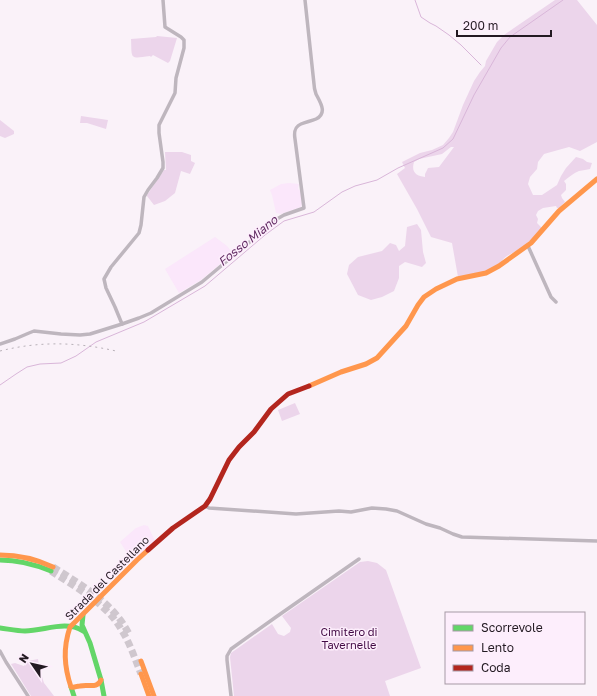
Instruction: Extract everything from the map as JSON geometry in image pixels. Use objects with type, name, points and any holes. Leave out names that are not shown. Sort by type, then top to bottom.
[{"type":"main road","name":"Strada del Castellano","points":[[74,696],[73,687],[69,683],[66,672],[64,654],[66,636],[70,627],[117,579],[159,540],[173,528],[205,506],[232,455],[254,432],[271,409],[282,398],[336,374],[371,362],[377,358],[406,326],[424,297],[456,279],[476,276],[492,270],[528,246],[559,211],[597,179]]},
{"type":"main road","points":[[0,555],[28,557],[38,560],[52,569],[19,560],[0,560]]},
{"type":"main road","points":[[84,613],[82,625],[90,643],[104,696]]},
{"type":"main road","points":[[0,628],[25,631],[59,626],[76,627],[84,632]]},
{"type":"main road","points":[[141,661],[154,696]]},
{"type":"main road","points":[[141,674],[149,696]]},
{"type":"main road","points":[[73,687],[83,685],[95,687],[101,680]]},
{"type":"street","points":[[122,324],[104,280],[112,267],[139,233],[144,197],[163,168],[159,125],[175,93],[176,78],[184,48],[184,40],[165,27],[163,0]]},
{"type":"street","points":[[0,344],[34,331],[61,334],[90,334],[151,313],[202,282],[278,219],[284,215],[304,208],[295,131],[298,125],[317,118],[323,113],[314,84],[305,0]]},
{"type":"street","points":[[528,246],[551,297],[556,302]]},
{"type":"street","points":[[205,506],[208,508],[296,514],[339,511],[351,512],[372,508],[386,509],[397,511],[426,524],[462,537],[597,541]]},
{"type":"street","points":[[231,696],[227,656],[231,649],[359,560]]},
{"type":"street","points":[[0,651],[28,696]]},
{"type":"street","points":[[0,662],[6,662]]},
{"type":"shaded area","points":[[281,184],[299,184],[298,189],[301,191],[301,207],[281,214],[276,213],[270,190]]},
{"type":"shaded area","points":[[215,237],[227,246],[232,254],[201,280],[179,293],[165,269]]},
{"type":"shaded area","points":[[144,525],[148,526],[155,541],[133,562],[120,542],[136,528]]},
{"type":"green space","points":[[555,0],[577,0],[597,25],[597,142],[580,151],[569,147],[544,154],[538,162],[537,169],[530,177],[528,184],[533,195],[542,195],[557,185],[566,168],[576,157],[592,163],[590,169],[577,172],[564,181],[566,184],[566,190],[561,195],[565,202],[559,208],[556,206],[543,208],[538,211],[536,215],[538,219],[537,223],[542,228],[531,240],[518,250],[506,256],[501,263],[485,272],[458,277],[452,243],[431,237],[397,174],[405,168],[402,162],[420,153],[443,145],[449,138],[453,132],[474,81],[485,66],[486,61],[497,42],[504,35]],"holes":[[[451,147],[454,147],[439,167],[428,168],[425,177],[419,176],[415,173],[413,168],[414,162],[419,159],[442,154]]]},
{"type":"green space","points":[[157,36],[177,38],[170,61],[168,63],[153,55],[151,57],[133,56],[131,51],[131,39]]},
{"type":"green space","points":[[81,116],[108,120],[106,129],[87,123],[80,123]]},
{"type":"green space","points":[[0,120],[14,131],[14,134],[5,138],[0,136]]},
{"type":"green space","points":[[165,152],[182,152],[191,155],[191,161],[195,163],[190,174],[181,171],[175,193],[165,201],[154,205],[147,195],[164,170],[166,170]]},
{"type":"green space","points":[[417,224],[421,230],[423,252],[426,263],[422,267],[405,262],[399,266],[399,278],[394,291],[382,297],[371,300],[358,295],[347,274],[349,265],[358,257],[382,251],[390,243],[396,245],[399,251],[405,246],[407,227]]},
{"type":"green space","points":[[295,403],[300,414],[282,421],[278,410]]},
{"type":"green space","name":"Cimitero di Tavernelle","points":[[368,561],[377,563],[386,570],[421,668],[385,681],[390,696],[234,696],[230,657],[231,653],[272,624],[278,634],[284,636],[290,632],[291,628],[282,616],[360,562]]},
{"type":"green space","points":[[38,659],[44,683],[54,696],[31,696],[11,664],[15,663],[24,666],[28,661]]},
{"type":"waterway","points":[[415,0],[421,17],[449,35],[481,65]]},
{"type":"waterway","name":"Fosso Miano","points":[[0,385],[27,367],[40,364],[61,363],[76,356],[96,342],[144,322],[205,286],[265,235],[284,221],[314,212],[342,192],[355,186],[377,180],[398,168],[443,148],[453,139],[474,95],[501,48],[510,37],[563,0]]},
{"type":"tunnel","points":[[53,567],[96,595],[114,613],[129,634]]},
{"type":"tunnel","points":[[51,571],[90,597],[115,620],[127,640],[141,674]]},
{"type":"railway","points":[[0,351],[44,344],[72,344],[116,351]]},
{"type":"traffic: fast","points":[[0,560],[26,563],[51,571]]},
{"type":"traffic: fast","points":[[83,615],[82,625],[90,643],[104,696]]},
{"type":"traffic: fast","points":[[0,628],[32,631],[69,626],[83,631]]},
{"type":"traffic: fast","points":[[71,687],[74,696]]},
{"type":"traffic: slow","points":[[309,386],[341,372],[366,364],[377,358],[406,326],[424,297],[436,289],[457,279],[486,273],[499,266],[531,243],[559,211],[597,179]]},
{"type":"traffic: slow","points":[[101,680],[95,685],[71,687],[65,657],[66,642],[70,627],[148,550]]},
{"type":"traffic: slow","points":[[0,555],[27,558],[53,567]]},
{"type":"traffic: slow","points":[[141,661],[154,696]]},
{"type":"traffic: slow","points":[[141,674],[149,696]]},
{"type":"traffic: jam","points":[[148,550],[173,528],[205,506],[229,460],[254,432],[271,409],[288,394],[309,386]]}]
